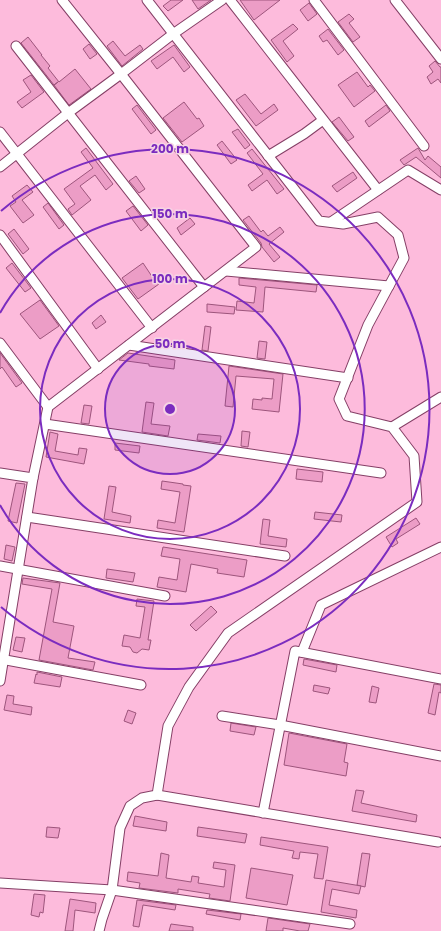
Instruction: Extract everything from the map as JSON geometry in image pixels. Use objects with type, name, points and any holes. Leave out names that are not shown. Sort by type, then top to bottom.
[{"type":"street","points":[[0,681],[2,661],[33,478],[48,407],[256,247],[122,74],[62,0]]},
{"type":"street","points":[[147,0],[319,222],[343,224],[378,217],[398,235],[404,258],[368,324],[339,399],[347,416],[392,428],[414,456],[417,502],[228,633],[189,687],[168,726],[157,795]]},
{"type":"street","points":[[0,167],[68,113],[222,0]]},
{"type":"street","points":[[230,0],[378,190]]},
{"type":"street","points":[[314,0],[424,146]]},
{"type":"street","points":[[395,0],[441,59]]},
{"type":"street","points":[[16,46],[204,287]]},
{"type":"street","points":[[268,156],[304,134],[323,120]]},
{"type":"street","points":[[0,132],[152,328]]},
{"type":"street","points":[[331,222],[408,170],[441,190]]},
{"type":"street","points":[[0,235],[98,369]]},
{"type":"street","points":[[226,271],[389,286]]},
{"type":"street","points":[[0,343],[48,407]]},
{"type":"street","points":[[129,345],[348,378]]},
{"type":"street","points":[[392,428],[441,397]]},
{"type":"street","points":[[45,424],[381,473]]},
{"type":"street","points":[[0,473],[33,478]]},
{"type":"street","points":[[27,517],[285,556]]},
{"type":"street","points":[[302,652],[321,605],[441,547]]},
{"type":"street","points":[[0,566],[165,596]]},
{"type":"street","points":[[263,813],[295,651],[441,680]]},
{"type":"street","points":[[2,661],[141,684]]},
{"type":"street","points":[[222,716],[280,725],[441,756]]},
{"type":"street","points":[[100,931],[102,919],[112,890],[120,828],[130,806],[142,798],[157,795],[438,842]]},
{"type":"street","points":[[0,883],[112,890],[350,924]]},
{"type":"building","points":[[171,0],[183,0],[168,11],[163,6]]},
{"type":"building","points":[[192,0],[211,0],[198,9]]},
{"type":"building","points":[[240,0],[280,0],[254,20]]},
{"type":"building","points":[[309,3],[317,14],[308,21],[300,10]]},
{"type":"building","points":[[349,14],[354,19],[349,23],[360,37],[353,42],[338,22]]},
{"type":"building","points":[[293,24],[298,29],[283,41],[294,56],[287,62],[271,40]]},
{"type":"building","points":[[328,29],[344,50],[338,55],[327,40],[323,42],[319,36]]},
{"type":"building","points":[[28,37],[50,66],[48,68],[59,82],[75,69],[91,89],[69,105],[21,43]]},
{"type":"building","points":[[113,41],[125,56],[140,45],[143,49],[122,66],[107,46]]},
{"type":"building","points":[[89,44],[97,54],[90,59],[83,49]]},
{"type":"building","points":[[174,45],[190,67],[184,72],[173,57],[157,69],[151,61]]},
{"type":"building","points":[[435,61],[441,67],[441,83],[438,79],[431,84],[427,77],[433,72],[429,66]]},
{"type":"building","points":[[357,72],[368,87],[370,85],[375,91],[354,107],[338,85]]},
{"type":"building","points":[[31,75],[44,92],[22,108],[17,102],[31,92],[23,80]]},
{"type":"building","points":[[245,94],[261,114],[274,104],[278,110],[256,126],[236,100]]},
{"type":"building","points":[[184,102],[197,119],[199,118],[204,126],[182,142],[163,118]]},
{"type":"building","points":[[137,105],[156,130],[151,134],[132,109]]},
{"type":"building","points":[[386,105],[390,111],[369,127],[365,121]]},
{"type":"building","points":[[339,117],[354,137],[348,141],[332,122]]},
{"type":"building","points":[[238,129],[250,145],[245,149],[232,132]]},
{"type":"building","points":[[222,141],[237,160],[231,164],[217,145]]},
{"type":"building","points":[[86,148],[113,184],[106,190],[95,175],[80,186],[91,200],[72,215],[68,209],[75,204],[64,189],[93,168],[81,152]]},
{"type":"building","points":[[418,148],[425,160],[428,156],[441,167],[441,178],[416,157],[404,165],[400,160]]},
{"type":"building","points":[[252,149],[284,189],[277,194],[267,180],[252,191],[248,185],[263,174],[247,153]]},
{"type":"building","points":[[353,172],[357,178],[337,192],[332,186]]},
{"type":"building","points":[[136,176],[145,189],[139,193],[129,181]]},
{"type":"building","points":[[27,185],[33,192],[22,200],[34,215],[23,223],[10,206],[16,202],[12,196]]},
{"type":"building","points":[[48,203],[64,225],[59,229],[43,207]]},
{"type":"building","points":[[133,206],[148,225],[141,231],[126,211]]},
{"type":"building","points":[[249,216],[261,232],[263,230],[268,236],[280,227],[284,232],[269,244],[280,257],[274,262],[243,220]]},
{"type":"building","points":[[190,218],[195,224],[181,235],[177,228]]},
{"type":"building","points":[[14,229],[29,249],[23,254],[8,234]]},
{"type":"building","points":[[12,263],[31,288],[25,292],[6,268]]},
{"type":"building","points":[[143,263],[159,284],[138,299],[122,278]]},
{"type":"building","points":[[239,278],[317,285],[316,292],[265,287],[263,312],[236,310],[237,301],[254,303],[256,287],[239,285]]},
{"type":"building","points":[[40,300],[59,326],[40,339],[20,314]]},
{"type":"building","points":[[207,304],[235,307],[234,314],[207,312]]},
{"type":"building","points":[[101,315],[106,322],[96,329],[92,323]]},
{"type":"building","points":[[205,326],[211,327],[208,351],[202,350]]},
{"type":"building","points":[[259,341],[267,342],[265,359],[257,358]]},
{"type":"building","points":[[0,353],[22,383],[16,387],[2,367],[0,369]]},
{"type":"building","points":[[128,353],[175,360],[174,369],[119,360]]},
{"type":"building","points":[[229,366],[283,374],[279,412],[252,409],[253,399],[272,399],[274,379],[236,376],[233,407],[225,406]]},
{"type":"building","points":[[146,402],[154,403],[151,424],[170,426],[168,436],[142,432]]},
{"type":"building","points":[[84,405],[92,406],[89,424],[81,423]]},
{"type":"building","points":[[242,431],[250,432],[248,447],[241,446]]},
{"type":"building","points":[[50,432],[58,434],[55,451],[78,455],[79,448],[87,449],[84,464],[46,457]]},
{"type":"building","points":[[198,434],[221,436],[220,443],[197,440]]},
{"type":"building","points":[[115,443],[140,446],[139,453],[115,450]]},
{"type":"building","points":[[297,469],[323,472],[322,482],[296,479]]},
{"type":"building","points":[[162,481],[191,486],[184,532],[157,528],[158,520],[175,523],[180,492],[161,489]]},
{"type":"building","points":[[16,483],[25,484],[17,523],[8,521]]},
{"type":"building","points":[[109,486],[116,487],[112,512],[131,516],[130,523],[104,519]]},
{"type":"building","points":[[315,512],[342,515],[341,522],[314,519]]},
{"type":"building","points":[[416,518],[420,524],[396,539],[398,543],[392,547],[386,537]]},
{"type":"building","points":[[263,519],[270,520],[268,536],[287,539],[286,547],[260,544]]},
{"type":"building","points":[[6,545],[15,547],[12,561],[4,559]]},
{"type":"building","points":[[163,547],[247,560],[244,577],[217,573],[218,569],[191,564],[186,592],[157,587],[159,577],[177,580],[180,559],[161,556]]},
{"type":"building","points":[[107,569],[135,573],[133,582],[106,578]]},
{"type":"building","points":[[23,578],[60,583],[53,622],[74,626],[68,658],[95,662],[93,670],[39,660],[52,589],[22,584]]},
{"type":"building","points":[[137,599],[154,601],[148,640],[151,640],[149,650],[142,649],[137,653],[133,652],[130,647],[122,646],[124,635],[140,638],[145,607],[136,606]]},
{"type":"building","points":[[211,606],[217,612],[196,631],[190,625]]},
{"type":"building","points":[[16,637],[25,638],[22,652],[13,650]]},
{"type":"building","points":[[304,659],[337,665],[336,672],[303,665]]},
{"type":"building","points":[[37,672],[62,677],[60,687],[34,683]]},
{"type":"building","points":[[434,684],[441,685],[441,693],[439,692],[435,715],[428,713]]},
{"type":"building","points":[[314,685],[330,688],[328,694],[313,691]]},
{"type":"building","points":[[372,686],[379,688],[376,703],[369,702]]},
{"type":"building","points":[[7,695],[14,696],[13,704],[32,707],[31,715],[4,710]]},
{"type":"building","points":[[128,710],[136,713],[132,724],[124,721]]},
{"type":"building","points":[[231,723],[256,727],[254,735],[230,731]]},
{"type":"building","points":[[289,733],[347,744],[344,762],[348,763],[346,776],[284,765]]},
{"type":"building","points":[[356,790],[364,791],[361,803],[417,815],[416,822],[352,811]]},
{"type":"building","points":[[135,816],[167,822],[166,831],[133,826]]},
{"type":"building","points":[[47,827],[60,828],[58,838],[46,837]]},
{"type":"building","points":[[198,827],[247,834],[245,843],[197,836]]},
{"type":"building","points":[[261,837],[328,847],[323,879],[314,878],[318,854],[300,852],[299,859],[292,858],[294,851],[260,845]]},
{"type":"building","points":[[161,853],[169,855],[166,878],[191,882],[192,876],[199,877],[198,883],[224,887],[226,870],[213,868],[214,862],[235,865],[230,901],[209,898],[210,894],[178,889],[178,893],[139,888],[140,883],[127,881],[128,872],[158,876]]},
{"type":"building","points":[[362,853],[370,854],[365,887],[357,885]]},
{"type":"building","points":[[251,868],[293,875],[287,905],[246,898]]},
{"type":"building","points":[[326,880],[361,886],[359,894],[332,889],[329,905],[357,910],[356,918],[321,912]]},
{"type":"building","points":[[34,894],[45,895],[43,913],[40,912],[39,917],[31,915]]},
{"type":"building","points":[[70,899],[96,903],[95,913],[75,910],[73,931],[65,931]]},
{"type":"building","points":[[137,900],[176,905],[175,910],[143,905],[139,927],[133,926]]},
{"type":"building","points":[[207,910],[241,914],[240,920],[206,914]]},
{"type":"building","points":[[268,918],[310,924],[308,931],[283,928],[283,931],[266,931]]},
{"type":"building","points":[[171,924],[193,927],[193,931],[169,931]]}]
